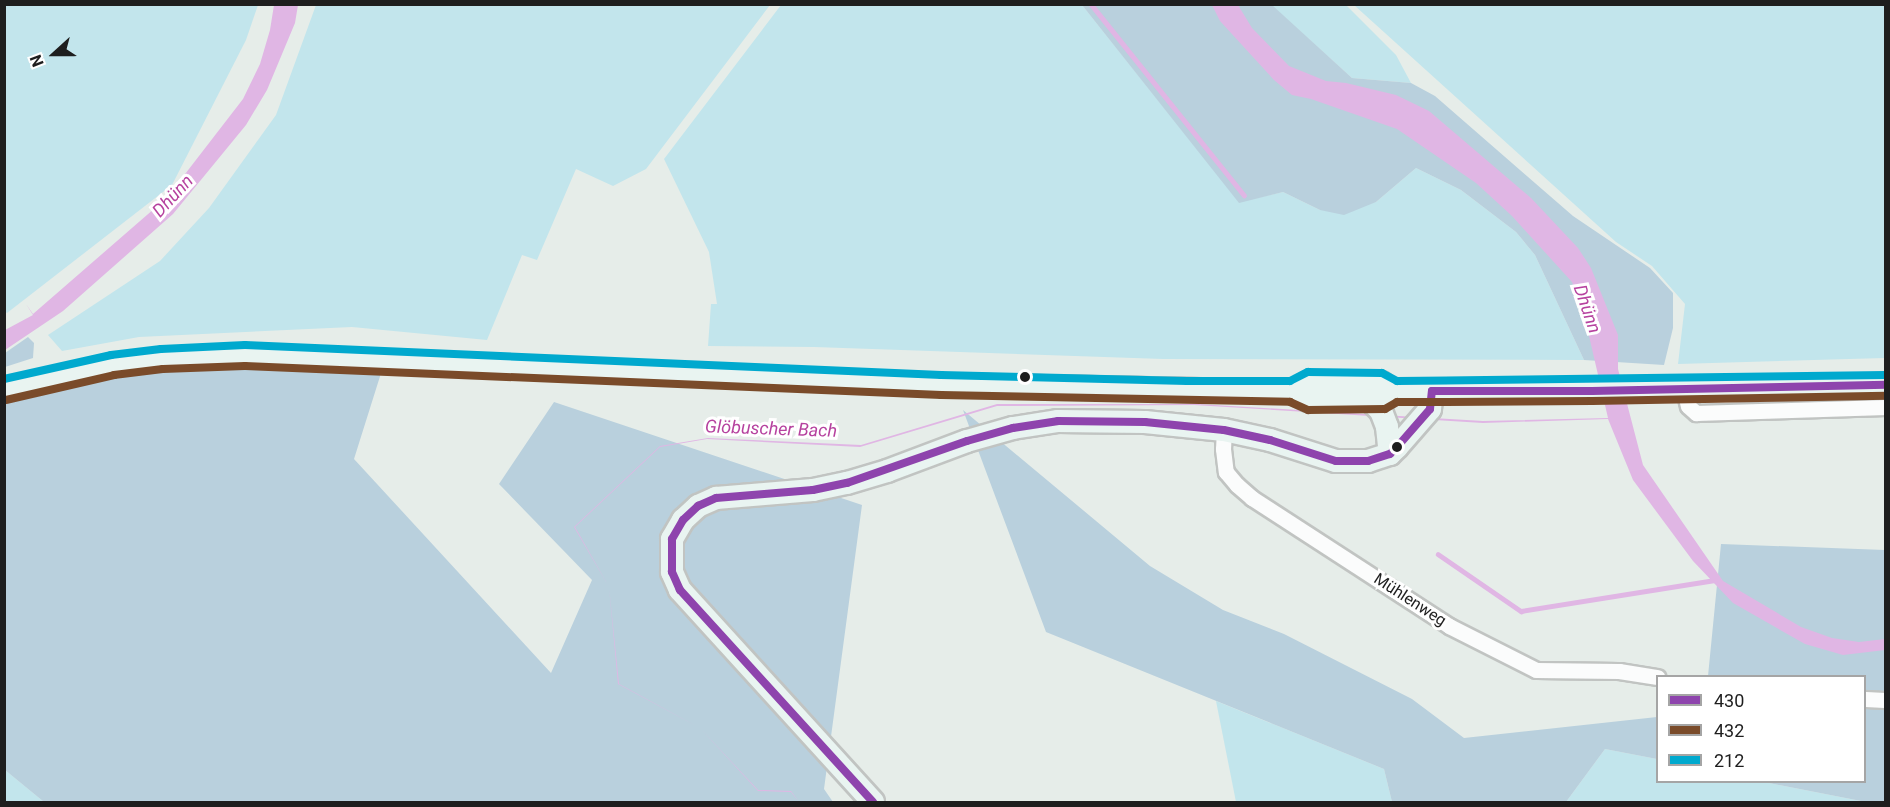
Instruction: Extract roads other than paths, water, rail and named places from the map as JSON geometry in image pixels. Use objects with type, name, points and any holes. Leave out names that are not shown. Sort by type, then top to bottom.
[{"type":"main road","points":[[4,390],[70,373],[162,359],[245,355],[941,385],[1293,392],[1308,400],[1384,399],[1394,392],[1432,391],[1592,391],[1886,385]]},
{"type":"main road","points":[[1293,392],[1308,383],[1381,383],[1394,392]]},
{"type":"main road","points":[[873,802],[680,590],[672,572],[672,539],[683,520],[698,506],[716,498],[813,490],[847,483],[888,471],[967,441],[1013,428],[1058,421],[1101,421],[1224,430],[1270,440],[1336,461],[1368,461],[1390,454],[1430,409],[1432,391]]},
{"type":"main road","points":[[1370,400],[1381,411],[1388,427],[1390,454]]},
{"type":"street","points":[[1684,389],[1688,406],[1696,413],[1886,407]]},
{"type":"street","name":"Mühlenweg","points":[[1224,430],[1222,448],[1226,472],[1237,485],[1252,498],[1449,626],[1536,670],[1618,671],[1656,677]]},
{"type":"street","points":[[1866,699],[1886,700]]},
{"type":"water","name":"Dhünn","points":[[274,5],[298,5],[295,23],[267,90],[246,125],[173,214],[63,311],[5,350],[5,330],[33,315],[26,304],[33,314],[155,208],[182,178],[243,99],[260,64],[270,30]]},
{"type":"water","name":"Dhünn","points":[[1212,5],[1238,5],[1252,28],[1289,66],[1326,81],[1346,83],[1396,95],[1429,111],[1531,198],[1578,248],[1591,268],[1618,335],[1618,369],[1643,465],[1723,581],[1801,627],[1832,638],[1859,642],[1885,639],[1885,650],[1843,655],[1805,644],[1733,603],[1693,561],[1633,480],[1608,419],[1483,423],[1194,405],[997,406],[860,447],[707,439],[660,447],[575,527],[609,587],[574,527],[660,446],[708,438],[861,445],[997,404],[1198,404],[1483,421],[1608,418],[1583,310],[1572,282],[1512,216],[1476,183],[1397,129],[1311,99],[1292,95],[1274,80],[1220,21]]},
{"type":"water","points":[[609,587],[619,684],[700,728],[618,684]]},
{"type":"water","points":[[700,728],[758,790],[791,791],[799,802],[791,792],[758,791]]},
{"type":"waterway","points":[[1091,4],[1244,195]]},
{"type":"waterway","points":[[1438,554],[1521,611],[1715,580]]},
{"type":"water label","name":"Glöbuscher Bach","points":[[771,429]]}]
